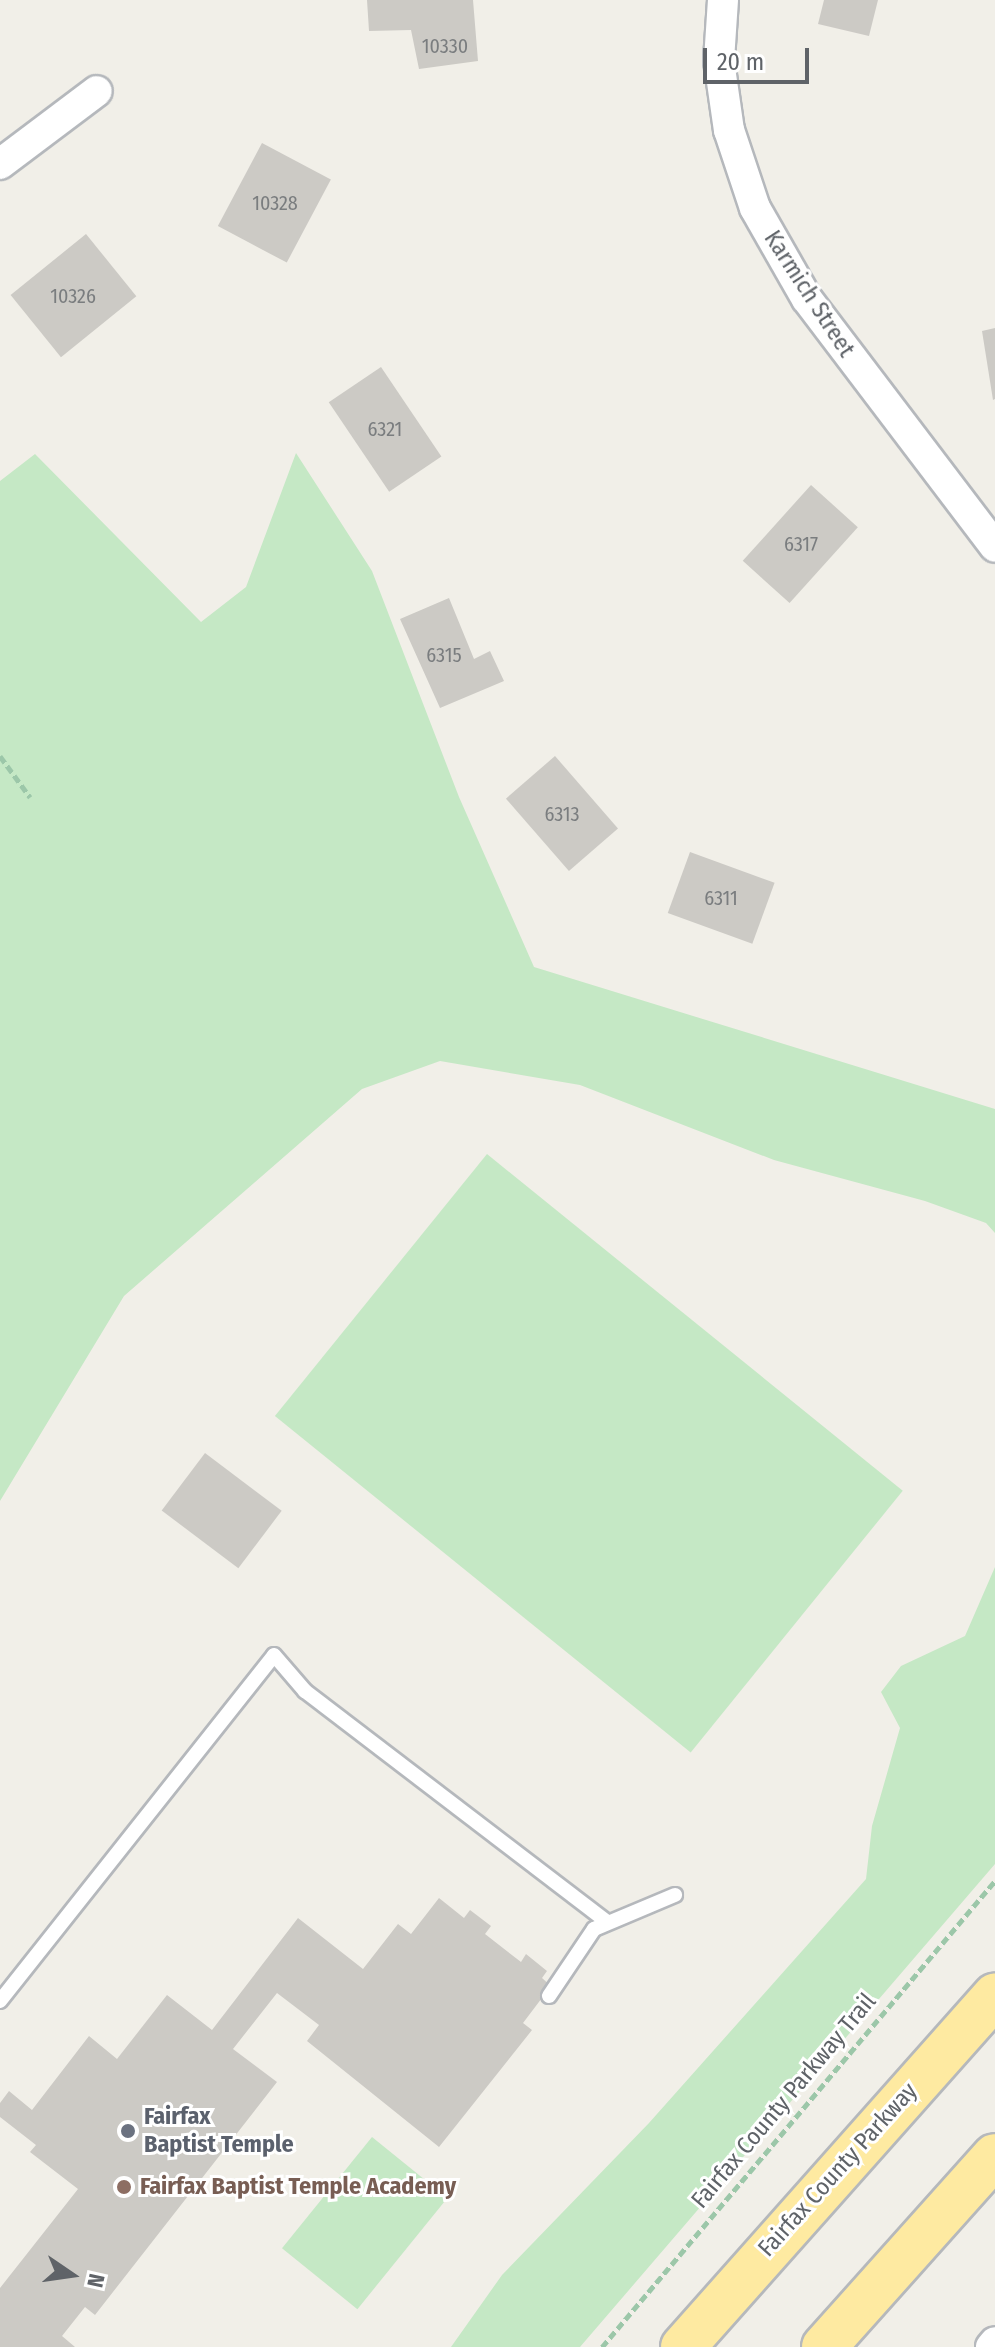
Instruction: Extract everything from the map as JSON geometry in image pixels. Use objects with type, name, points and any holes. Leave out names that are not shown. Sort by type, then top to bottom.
[{"type":"highway","name":"Fairfax County Parkway","points":[[683,2347],[995,1996]]},
{"type":"highway","points":[[824,2347],[995,2156]]},
{"type":"street","name":"Karmich Street","points":[[723,0],[719,61],[729,130],[755,208],[807,299],[995,547]]},
{"type":"street","points":[[0,164],[97,91]]},
{"type":"street","points":[[991,2347],[995,2342]]},
{"type":"lane","points":[[0,2001],[274,1655],[305,1691],[607,1922]]},
{"type":"lane","points":[[549,1996],[594,1929],[675,1895]]},
{"type":"path","points":[[0,756],[30,797]]},
{"type":"path","name":"Fairfax County Parkway Trail","points":[[602,2347],[995,1881]]},
{"type":"green space","points":[[296,453],[372,571],[459,797],[534,967],[995,1109],[995,1233],[986,1223],[925,1201],[774,1160],[580,1085],[440,1061],[362,1089],[124,1296],[0,1501],[0,481],[35,454],[201,622],[246,587]]},
{"type":"green space","points":[[487,1154],[903,1491],[691,1753],[275,1416]]},
{"type":"green space","points":[[995,1567],[995,1864],[580,2347],[451,2347],[502,2275],[649,2123],[866,1879],[872,1826],[900,1728],[881,1692],[901,1666],[965,1636]]},
{"type":"green space","points":[[372,2137],[447,2198],[357,2309],[282,2248]]},
{"type":"building","points":[[367,0],[473,0],[478,61],[419,69],[411,30],[369,31]]},
{"type":"building","points":[[824,0],[878,0],[869,36],[818,24]]},
{"type":"building","points":[[262,143],[331,180],[287,263],[218,226]]},
{"type":"building","points":[[86,234],[136,296],[61,357],[11,295]]},
{"type":"building","points":[[995,328],[995,399],[993,400],[982,331]]},
{"type":"building","points":[[381,367],[441,457],[389,492],[329,402]]},
{"type":"building","points":[[811,485],[858,527],[790,603],[743,561]]},
{"type":"building","points":[[449,598],[474,659],[490,651],[504,681],[440,708],[400,619]]},
{"type":"building","points":[[555,756],[618,828],[569,871],[506,799]]},
{"type":"building","points":[[690,852],[775,883],[752,944],[668,913]]},
{"type":"building","points":[[205,1453],[282,1511],[238,1568],[162,1511]]},
{"type":"building","name":"Fairfax Baptist Temple","points":[[439,1898],[464,1918],[470,1910],[491,1926],[485,1934],[521,1962],[526,1954],[547,1971],[542,1978],[551,1986],[523,2023],[532,2030],[439,2147],[307,2041],[319,2025],[277,1993],[233,2049],[277,2082],[95,2315],[85,2307],[62,2336],[75,2347],[0,2347],[0,2288],[78,2189],[30,2152],[36,2145],[0,2117],[0,2103],[9,2091],[32,2110],[89,2036],[117,2059],[167,1995],[212,2030],[298,1918],[363,1969],[398,1924],[411,1934]]},
{"type":"place","name":"Fairfax Baptist Temple","points":[[128,2131]]},
{"type":"place","name":"Fairfax Baptist Temple Academy","points":[[124,2187]]}]
